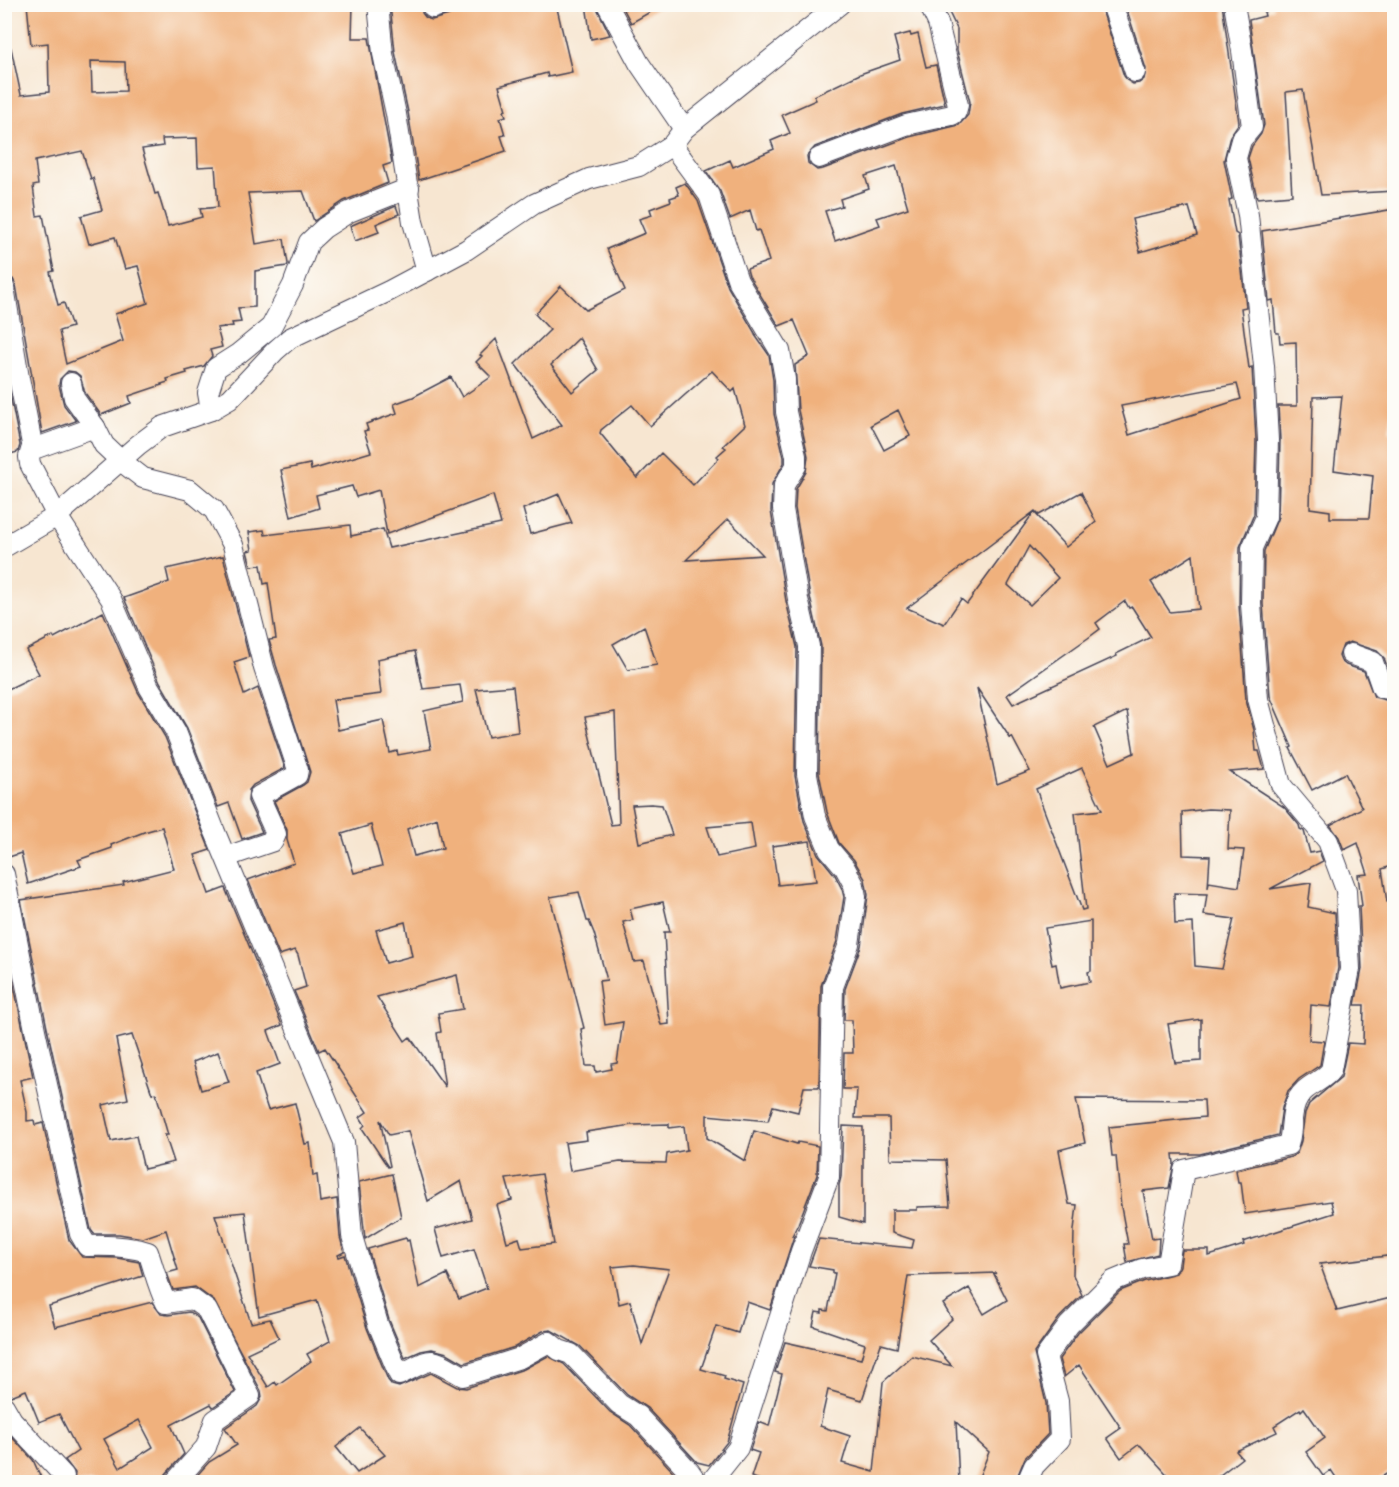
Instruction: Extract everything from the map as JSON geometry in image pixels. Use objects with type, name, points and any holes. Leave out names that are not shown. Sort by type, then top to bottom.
[{"type":"street","points":[[378,4],[383,54],[409,188],[413,222],[427,270]]},
{"type":"street","points":[[607,4],[639,63],[684,129]]},
{"type":"street","points":[[4,547],[57,516],[162,427],[211,410],[230,399],[274,351],[290,338],[389,291],[466,250],[534,204],[589,179],[639,166],[672,145],[684,129],[840,4]]},
{"type":"street","points":[[819,158],[906,125],[952,115],[956,112],[958,105],[943,42],[938,23],[929,4]]},
{"type":"street","points":[[1112,4],[1135,72]]},
{"type":"street","points":[[1027,1482],[1034,1466],[1060,1439],[1058,1401],[1046,1356],[1069,1325],[1113,1281],[1142,1269],[1168,1264],[1185,1170],[1288,1145],[1293,1107],[1303,1092],[1328,1075],[1331,1070],[1350,969],[1346,890],[1328,841],[1281,785],[1258,699],[1251,604],[1252,548],[1266,517],[1268,440],[1264,366],[1248,215],[1236,158],[1241,140],[1252,127],[1234,4]]},
{"type":"street","points":[[672,145],[709,195],[738,281],[780,351],[785,379],[786,412],[796,456],[796,465],[784,486],[783,509],[798,599],[809,646],[807,774],[815,816],[829,849],[845,868],[854,885],[856,897],[849,944],[833,987],[829,1177],[801,1251],[738,1448],[711,1482]]},
{"type":"street","points":[[211,410],[208,393],[216,368],[238,354],[271,327],[293,285],[309,242],[324,228],[349,212],[409,188]]},
{"type":"street","points":[[4,287],[33,449],[29,457],[30,464],[57,516],[111,599],[149,687],[176,732],[344,1142],[352,1236],[378,1324],[399,1375],[426,1360],[433,1359],[463,1376],[520,1358],[549,1342],[559,1350],[571,1354],[619,1404],[638,1416],[697,1482]]},
{"type":"street","points":[[70,383],[74,398],[104,445],[143,478],[190,490],[214,510],[232,545],[264,668],[278,714],[298,765],[297,775],[259,796],[276,834],[273,841],[226,857]]},
{"type":"street","points":[[33,449],[94,427]]},
{"type":"street","points":[[1351,654],[1373,662],[1382,688],[1395,690]]},
{"type":"street","points":[[4,874],[35,1030],[80,1234],[87,1246],[104,1245],[148,1252],[166,1303],[192,1299],[207,1310],[250,1396],[215,1420],[206,1448],[175,1482]]},
{"type":"street","points":[[4,1406],[12,1420],[64,1476]]},
{"type":"building","points":[[27,4],[353,4],[352,38],[369,38],[392,163],[383,166],[388,183],[344,201],[314,221],[303,191],[248,193],[256,244],[284,239],[288,264],[255,271],[255,307],[238,308],[241,322],[232,323],[233,326],[217,328],[222,347],[210,350],[212,356],[204,366],[167,379],[168,382],[162,385],[129,396],[131,403],[101,415],[85,393],[80,376],[68,371],[60,379],[59,385],[64,405],[76,421],[42,433],[16,285],[13,279],[4,275],[4,48],[11,48],[21,95],[49,92],[48,43],[31,45]],"holes":[[[91,61],[125,62],[126,91],[92,92]],[[197,138],[198,167],[215,166],[218,207],[200,209],[202,217],[168,226],[158,193],[155,194],[142,149],[163,146],[162,139]],[[82,151],[102,210],[81,216],[89,244],[115,237],[125,269],[138,266],[148,303],[115,314],[123,341],[66,364],[59,331],[72,327],[64,303],[58,305],[50,272],[54,271],[43,215],[37,216],[33,186],[38,185],[35,161]]]},
{"type":"building","points":[[390,4],[422,4],[422,13],[426,18],[432,20],[449,15],[459,4],[556,4],[572,72],[548,77],[547,73],[499,86],[506,110],[504,111],[506,116],[500,118],[505,135],[501,136],[506,151],[419,180],[395,52]]},
{"type":"building","points":[[586,4],[595,4],[610,35],[591,39]]},
{"type":"building","points":[[621,4],[664,4],[631,23]]},
{"type":"building","points":[[945,4],[1100,4],[1124,76],[1133,84],[1144,79],[1146,69],[1125,4],[1222,4],[1239,123],[1230,136],[1224,160],[1232,199],[1229,200],[1235,233],[1238,235],[1246,307],[1241,308],[1249,368],[1252,367],[1256,440],[1254,514],[1240,547],[1239,605],[1246,700],[1254,730],[1256,751],[1259,751],[1264,769],[1230,772],[1284,807],[1304,831],[1310,853],[1319,851],[1323,861],[1270,889],[1311,883],[1308,907],[1335,913],[1338,968],[1331,1007],[1311,1005],[1309,1040],[1324,1041],[1320,1065],[1299,1079],[1288,1091],[1282,1108],[1278,1135],[1200,1154],[1173,1154],[1174,1164],[1169,1188],[1143,1191],[1152,1239],[1159,1238],[1158,1254],[1127,1262],[1124,1244],[1128,1244],[1121,1207],[1116,1156],[1112,1156],[1109,1127],[1205,1117],[1204,1100],[1076,1099],[1085,1143],[1059,1150],[1069,1204],[1077,1205],[1073,1275],[1082,1295],[1059,1318],[1034,1353],[1046,1403],[1048,1434],[1025,1458],[1015,1482],[977,1482],[989,1452],[956,1422],[959,1482],[767,1482],[751,1477],[759,1453],[750,1450],[759,1422],[769,1426],[782,1374],[775,1372],[785,1342],[861,1359],[865,1344],[813,1326],[816,1312],[828,1311],[835,1273],[833,1270],[809,1266],[819,1239],[912,1248],[914,1240],[892,1233],[892,1210],[950,1206],[946,1160],[890,1159],[889,1118],[855,1118],[857,1089],[843,1089],[844,1053],[853,1053],[852,1020],[844,1020],[845,989],[861,946],[868,895],[865,879],[854,860],[839,843],[827,812],[819,773],[821,646],[795,508],[796,489],[806,472],[808,456],[798,410],[795,365],[809,356],[794,320],[779,326],[749,276],[747,269],[769,261],[750,210],[730,219],[720,191],[706,171],[730,160],[733,167],[774,149],[771,141],[790,133],[782,115],[816,100],[814,96],[860,74],[900,60],[894,37],[910,33],[911,36],[918,34],[926,67],[936,65],[945,104],[902,114],[815,147],[807,156],[808,163],[817,170],[823,169],[909,137],[959,125],[968,115],[970,102],[957,50],[957,29]],"holes":[[[896,166],[908,208],[877,218],[880,225],[835,241],[825,211],[842,206],[840,199],[869,189],[865,176]],[[1189,207],[1197,235],[1140,252],[1132,219]],[[1237,384],[1241,399],[1129,435],[1121,406]],[[898,410],[910,436],[884,450],[871,425]],[[1081,492],[1096,522],[1066,547],[1034,512],[967,604],[961,599],[944,624],[907,608],[1035,511],[1039,515]],[[1029,546],[1058,578],[1030,605],[1008,585]],[[1193,555],[1199,609],[1170,612],[1151,582]],[[1125,601],[1129,608],[1132,607],[1151,637],[1116,654],[1117,656],[1013,704],[1007,695],[1100,629],[1096,623]],[[977,688],[1010,738],[1012,737],[1030,771],[997,784]],[[1127,711],[1134,753],[1110,764],[1094,727]],[[1082,768],[1102,810],[1075,813],[1086,909],[1082,910],[1036,789]],[[1208,809],[1230,810],[1228,849],[1244,850],[1239,887],[1209,882],[1208,888],[1210,856],[1183,855],[1182,812]],[[1174,893],[1207,894],[1204,915],[1234,919],[1222,969],[1195,966],[1193,923],[1175,924]],[[1091,921],[1091,971],[1088,972],[1090,982],[1060,988],[1056,964],[1052,965],[1045,928]],[[1201,1019],[1201,1061],[1175,1063],[1168,1024]],[[996,1273],[994,1274],[1007,1300],[984,1314],[969,1288],[943,1304],[952,1319],[929,1340],[952,1366],[912,1356],[883,1382],[874,1472],[842,1463],[850,1436],[820,1426],[828,1390],[862,1400],[881,1344],[897,1348],[908,1276]]]},
{"type":"building","points":[[1273,4],[1395,4],[1395,191],[1321,195],[1303,90],[1286,92],[1292,195],[1257,198],[1248,158],[1264,125],[1249,20],[1265,16],[1264,12],[1274,9]]},
{"type":"building","points":[[685,183],[698,201],[728,287],[769,355],[773,380],[774,414],[784,457],[784,463],[772,484],[771,511],[786,601],[797,647],[795,776],[804,821],[818,854],[835,875],[844,897],[837,941],[821,986],[819,1087],[804,1087],[798,1112],[773,1106],[768,1121],[707,1115],[707,1138],[745,1161],[754,1131],[797,1144],[798,1142],[818,1146],[817,1175],[792,1236],[794,1236],[770,1310],[747,1302],[738,1333],[716,1326],[701,1369],[725,1376],[724,1379],[743,1385],[727,1442],[709,1465],[697,1462],[647,1408],[627,1395],[580,1346],[551,1330],[543,1331],[515,1347],[464,1363],[447,1353],[432,1349],[405,1358],[389,1320],[368,1249],[406,1238],[407,1241],[409,1240],[419,1288],[447,1274],[459,1299],[487,1288],[474,1249],[443,1258],[435,1229],[472,1219],[461,1181],[428,1201],[408,1131],[389,1135],[380,1120],[390,1166],[388,1167],[362,1128],[365,1125],[360,1117],[367,1112],[325,1048],[319,1051],[294,991],[306,987],[298,955],[295,950],[279,955],[248,880],[294,863],[287,840],[287,830],[274,801],[307,782],[310,772],[269,640],[276,639],[268,583],[264,584],[261,565],[251,566],[247,551],[252,550],[249,532],[264,530],[265,535],[350,525],[351,536],[383,529],[389,548],[501,524],[493,495],[387,534],[379,490],[356,497],[352,486],[316,495],[319,508],[291,517],[281,470],[310,464],[311,470],[371,452],[364,431],[368,430],[366,424],[397,413],[394,404],[413,397],[451,377],[462,397],[491,377],[476,362],[496,339],[533,439],[562,425],[515,364],[550,330],[535,314],[561,286],[586,310],[625,290],[607,249],[645,233],[639,219],[652,215],[650,209],[671,201],[670,198],[679,195],[676,187]],"holes":[[[579,338],[598,370],[572,392],[551,365]],[[712,371],[732,392],[735,389],[745,425],[723,446],[726,448],[717,456],[719,458],[693,485],[661,453],[637,478],[600,433],[632,405],[650,426]],[[559,494],[572,523],[530,534],[523,509]],[[728,519],[763,555],[686,560]],[[644,626],[657,665],[628,670],[613,644]],[[415,651],[423,689],[460,685],[463,702],[424,711],[431,749],[398,755],[397,751],[390,753],[383,720],[338,730],[333,700],[381,694],[377,659]],[[513,686],[518,732],[488,737],[476,689]],[[615,712],[619,824],[611,825],[585,717]],[[632,805],[662,805],[672,835],[639,843]],[[437,818],[443,848],[414,856],[407,829]],[[751,823],[755,849],[717,857],[707,827]],[[371,825],[382,866],[354,873],[342,834]],[[810,841],[816,881],[778,885],[772,846]],[[579,892],[587,921],[594,933],[607,980],[599,981],[605,1025],[623,1022],[617,1063],[611,1064],[612,1069],[596,1072],[595,1066],[586,1066],[581,1029],[584,1028],[550,897]],[[663,902],[670,932],[664,932],[669,1024],[661,1025],[644,961],[634,962],[623,922],[633,920],[630,909]],[[405,922],[412,956],[386,963],[376,930]],[[457,975],[463,1009],[438,1013],[441,1032],[437,1033],[445,1087],[410,1037],[405,1041],[377,997]],[[669,1124],[669,1128],[684,1126],[687,1150],[667,1154],[666,1163],[620,1162],[570,1171],[565,1143],[587,1140],[586,1132],[632,1125]],[[542,1174],[554,1244],[522,1248],[519,1238],[507,1242],[497,1205],[512,1200],[506,1179]],[[634,1265],[669,1269],[642,1344],[630,1301],[619,1304],[612,1267]]]},
{"type":"building","points":[[396,206],[399,214],[376,224],[379,232],[355,241],[350,226]]},
{"type":"building","points":[[1395,209],[1395,394],[1389,432],[1395,433],[1395,678],[1391,677],[1384,658],[1377,651],[1350,642],[1343,645],[1339,656],[1346,665],[1364,671],[1374,697],[1390,701],[1395,711],[1395,865],[1382,869],[1387,902],[1395,901],[1395,1006],[1390,1006],[1389,1044],[1395,1044],[1395,1255],[1320,1264],[1337,1311],[1395,1297],[1395,1469],[1373,1482],[1339,1482],[1331,1470],[1323,1476],[1306,1452],[1325,1438],[1304,1408],[1274,1426],[1277,1432],[1236,1451],[1242,1458],[1211,1482],[1174,1482],[1141,1446],[1138,1445],[1121,1458],[1107,1438],[1121,1428],[1079,1365],[1064,1377],[1059,1359],[1078,1333],[1120,1291],[1145,1281],[1176,1273],[1180,1266],[1182,1250],[1209,1250],[1209,1256],[1244,1245],[1243,1242],[1334,1213],[1331,1201],[1245,1214],[1241,1182],[1238,1182],[1236,1170],[1291,1157],[1297,1153],[1309,1104],[1341,1077],[1348,1043],[1363,1044],[1364,1005],[1355,1005],[1362,969],[1359,906],[1362,906],[1358,875],[1368,874],[1358,843],[1344,850],[1339,837],[1330,825],[1362,808],[1345,773],[1312,790],[1290,748],[1292,747],[1270,696],[1263,604],[1264,551],[1278,517],[1280,440],[1278,406],[1297,406],[1296,342],[1280,343],[1279,333],[1276,333],[1273,300],[1269,301],[1262,231]],"holes":[[[1342,396],[1334,470],[1373,476],[1369,518],[1330,518],[1330,511],[1310,508],[1313,397]]]},
{"type":"building","points":[[4,364],[20,445],[18,452],[6,455],[4,446]]},
{"type":"building","points":[[223,556],[249,657],[234,662],[244,695],[258,688],[285,768],[253,785],[249,790],[248,801],[262,832],[242,839],[229,803],[218,807],[187,728],[160,682],[124,598],[169,582],[166,569]]},
{"type":"building","points":[[103,612],[138,692],[165,737],[210,850],[195,855],[209,894],[225,888],[282,1025],[268,1031],[280,1064],[256,1073],[268,1110],[295,1103],[305,1144],[310,1143],[313,1176],[317,1175],[320,1202],[337,1199],[340,1237],[344,1252],[338,1255],[339,1257],[345,1255],[367,1328],[388,1380],[392,1385],[399,1387],[431,1373],[457,1387],[466,1388],[524,1369],[548,1356],[564,1364],[610,1412],[630,1425],[678,1477],[674,1482],[654,1482],[648,1478],[641,1482],[191,1482],[209,1462],[237,1445],[225,1428],[257,1406],[262,1397],[214,1301],[195,1287],[173,1290],[167,1273],[178,1270],[166,1230],[143,1238],[119,1234],[94,1234],[91,1230],[21,900],[124,885],[123,882],[174,869],[162,827],[144,832],[111,845],[112,848],[78,860],[81,866],[28,884],[21,853],[9,857],[4,845],[4,691],[39,674],[26,650],[53,636],[54,638]],"holes":[[[132,1035],[152,1094],[156,1093],[168,1135],[165,1135],[174,1162],[144,1169],[136,1136],[111,1141],[103,1105],[128,1099],[116,1039]],[[218,1052],[229,1082],[201,1090],[193,1062]],[[245,1212],[259,1316],[317,1300],[330,1341],[307,1354],[311,1361],[277,1385],[275,1382],[268,1387],[247,1353],[279,1338],[270,1319],[251,1323],[215,1215]],[[360,1428],[385,1455],[357,1473],[336,1447]]]},
{"type":"building","points":[[4,938],[33,1077],[20,1080],[27,1121],[34,1120],[35,1125],[43,1123],[69,1240],[82,1257],[117,1258],[139,1262],[143,1276],[49,1306],[55,1327],[152,1302],[161,1314],[189,1312],[198,1318],[235,1392],[213,1407],[211,1404],[171,1425],[184,1454],[166,1474],[163,1482],[74,1482],[75,1473],[65,1460],[78,1451],[59,1414],[39,1422],[26,1390],[11,1396],[4,1394]],"holes":[[[139,1420],[153,1447],[120,1468],[104,1439]]]},
{"type":"building","points":[[843,1126],[863,1127],[863,1224],[839,1217]]},
{"type":"building","points":[[392,1174],[401,1217],[365,1239],[359,1182]]},
{"type":"building","points":[[9,1434],[33,1460],[43,1482],[4,1482],[4,1436]]}]
